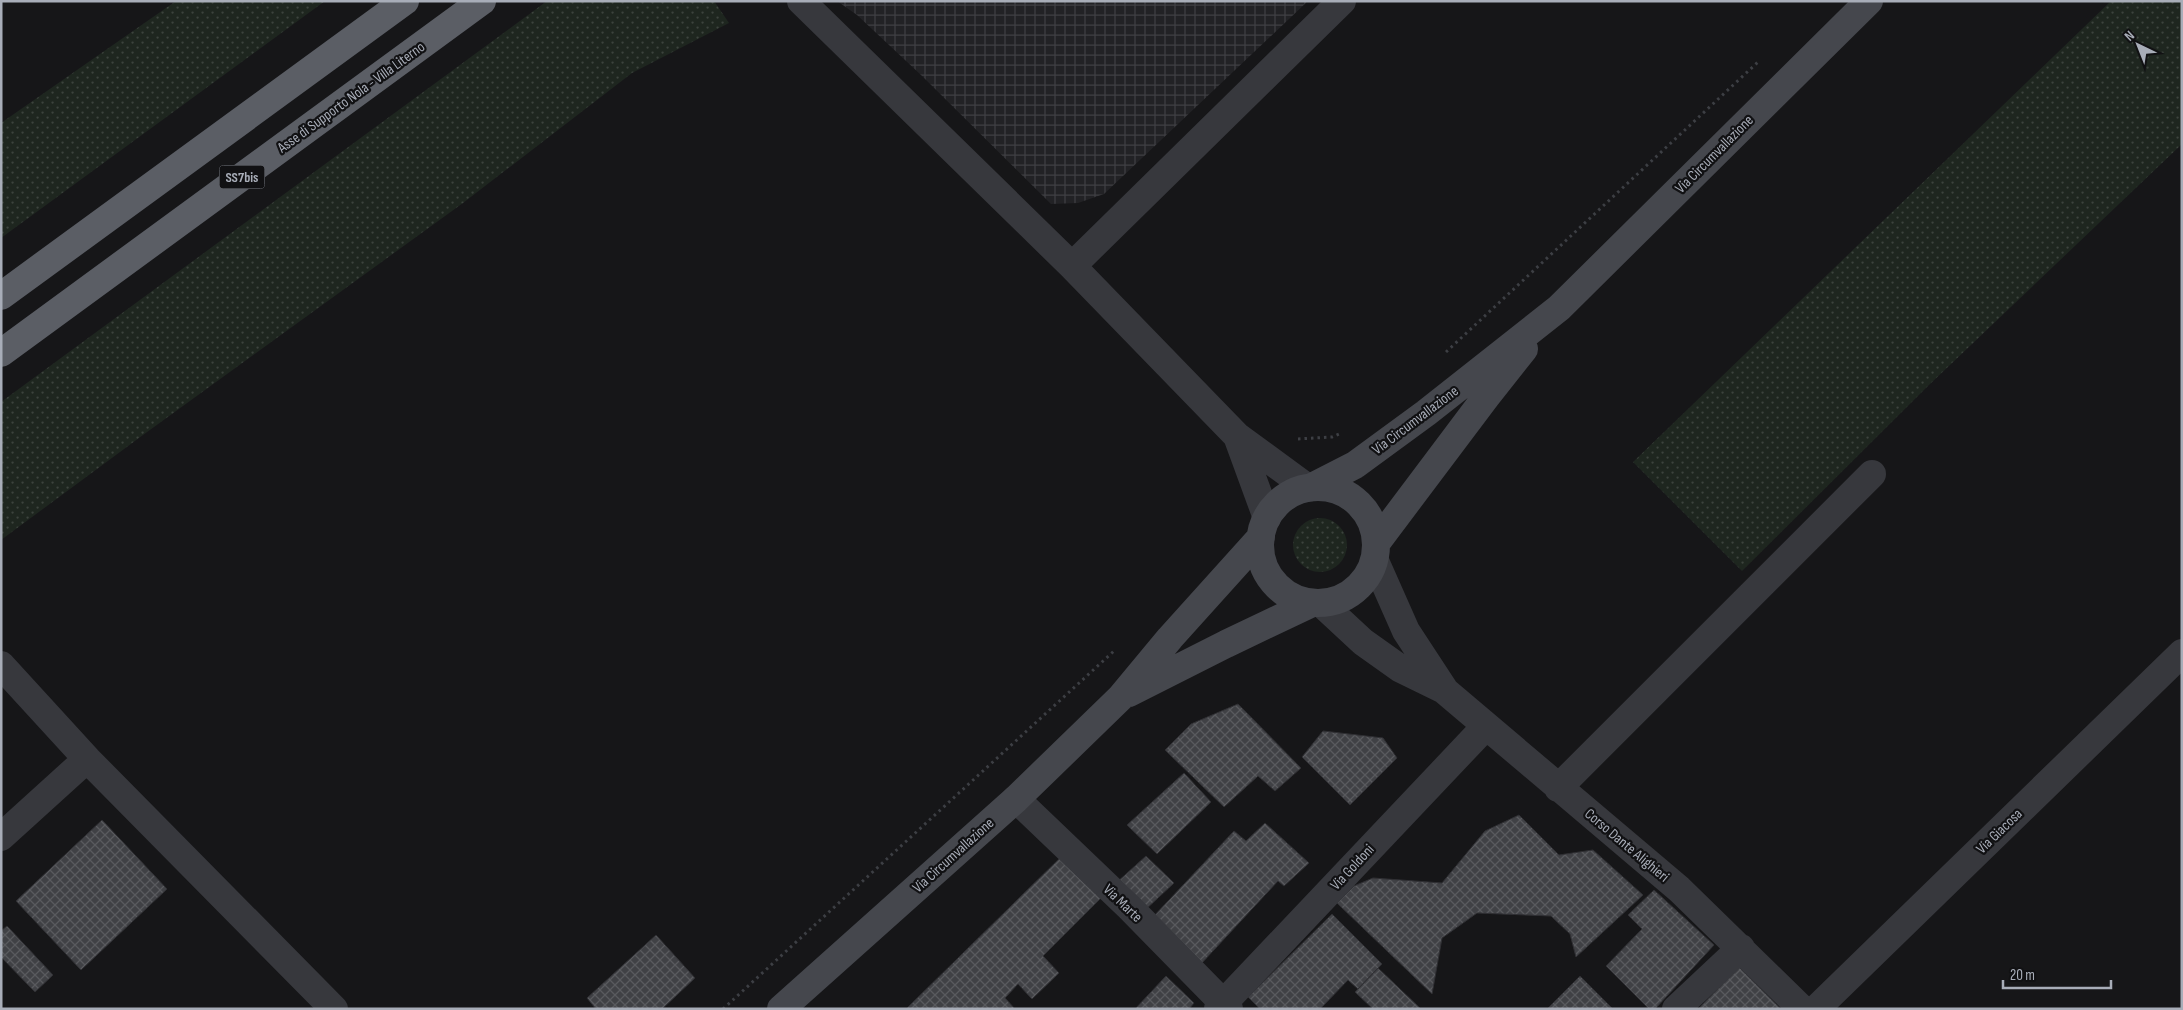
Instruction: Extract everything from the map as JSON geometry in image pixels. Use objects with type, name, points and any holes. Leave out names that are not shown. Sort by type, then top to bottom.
[{"type":"highway","points":[[1,296],[405,1]]},
{"type":"highway","name":"Asse di Supporto Nola - Villa Literno","points":[[1,353],[482,1]]},
{"type":"main road","name":"Via Circumvallazione","points":[[1376,551],[1486,397],[1559,308],[1869,1]]},
{"type":"main road","name":"Via Circumvallazione","points":[[1310,487],[1355,465],[1419,419],[1559,308]]},
{"type":"main road","points":[[1310,487],[1340,491],[1357,501],[1368,515],[1376,532],[1376,551],[1367,577],[1355,591],[1339,600],[1317,603],[1294,598],[1278,588],[1263,564],[1261,555],[1264,528],[1277,504],[1284,498],[1310,487]]},
{"type":"main road","name":"Via Circumvallazione","points":[[781,1009],[1016,799],[1121,697],[1264,528]]},
{"type":"main road","name":"Via Circumvallazione","points":[[1121,697],[1226,644],[1317,603]]},
{"type":"street","points":[[801,1],[1072,266],[1237,436],[1310,487]]},
{"type":"street","points":[[1072,266],[1342,1]]},
{"type":"street","points":[[1237,436],[1264,528]]},
{"type":"street","points":[[1558,788],[1872,474]]},
{"type":"street","points":[[1376,551],[1406,631],[1444,690]]},
{"type":"street","points":[[1317,603],[1363,642],[1401,669],[1444,690]]},
{"type":"street","name":"Via Giacosa","points":[[1816,1009],[2182,653]]},
{"type":"street","points":[[1,665],[87,759],[334,1009]]},
{"type":"street","name":"Corso Dante Alighieri","points":[[1444,690],[1679,888],[1802,1009]]},
{"type":"street","name":"Via Goldoni","points":[[1224,1007],[1486,726]]},
{"type":"street","points":[[1,837],[87,759]]},
{"type":"street","name":"Via Marte","points":[[1016,799],[1130,908],[1224,1007]]},
{"type":"street","points":[[1676,1009],[1742,948]]},
{"type":"path","points":[[1446,353],[1764,56]]},
{"type":"path","points":[[1296,439],[1332,437],[1347,431]]},
{"type":"path","points":[[723,1009],[1117,648]]},
{"type":"shaded area","points":[[176,1],[325,1],[1,238],[1,123]]},
{"type":"shaded area","points":[[547,1],[714,1],[729,23],[632,73],[463,203],[1,540],[1,402]]},
{"type":"shaded area","points":[[837,1],[1308,1],[1104,194],[1078,203],[1051,204],[921,75],[857,15]]},
{"type":"shaded area","points":[[2111,1],[2182,1],[2182,144],[1930,384],[1742,571],[1633,462]]},
{"type":"shaded area","points":[[1320,518],[1330,520],[1339,526],[1345,535],[1347,545],[1345,555],[1339,564],[1330,570],[1320,572],[1310,570],[1301,564],[1295,555],[1293,545],[1295,535],[1301,526],[1310,520]]},
{"type":"building","points":[[1238,704],[1301,768],[1275,791],[1258,776],[1224,807],[1165,750],[1191,724]]},
{"type":"building","points":[[1323,731],[1383,738],[1397,758],[1350,805],[1302,757]]},
{"type":"building","points":[[1184,773],[1211,802],[1157,854],[1127,825]]},
{"type":"building","points":[[1519,815],[1559,855],[1593,850],[1643,895],[1576,957],[1570,934],[1551,916],[1477,913],[1442,938],[1432,994],[1337,903],[1354,886],[1373,878],[1442,883],[1485,831]]},
{"type":"building","points":[[102,820],[167,889],[81,970],[16,901]]},
{"type":"building","points":[[1265,823],[1309,863],[1284,886],[1278,881],[1200,965],[1153,917],[1234,831],[1246,841]]},
{"type":"building","points":[[1063,855],[1105,894],[1043,956],[1059,973],[1032,999],[1018,984],[1005,998],[1015,1009],[906,1009]]},
{"type":"building","points":[[1146,856],[1174,883],[1144,911],[1115,884]]},
{"type":"building","points":[[1654,890],[1714,945],[1655,1009],[1649,1009],[1606,966],[1642,929],[1628,915]]},
{"type":"building","points":[[1332,914],[1382,964],[1358,989],[1348,980],[1320,1009],[1260,1009],[1248,997]]},
{"type":"building","points":[[7,926],[53,975],[35,992],[1,957],[1,931]]},
{"type":"building","points":[[656,935],[695,978],[662,1009],[596,1009],[587,998]]},
{"type":"building","points":[[1739,967],[1781,1009],[1698,1009]]},
{"type":"building","points":[[1378,968],[1421,1009],[1373,1009],[1355,992]]},
{"type":"building","points":[[1166,976],[1194,1003],[1189,1009],[1135,1009]]},
{"type":"building","points":[[1580,976],[1613,1009],[1547,1009]]}]
